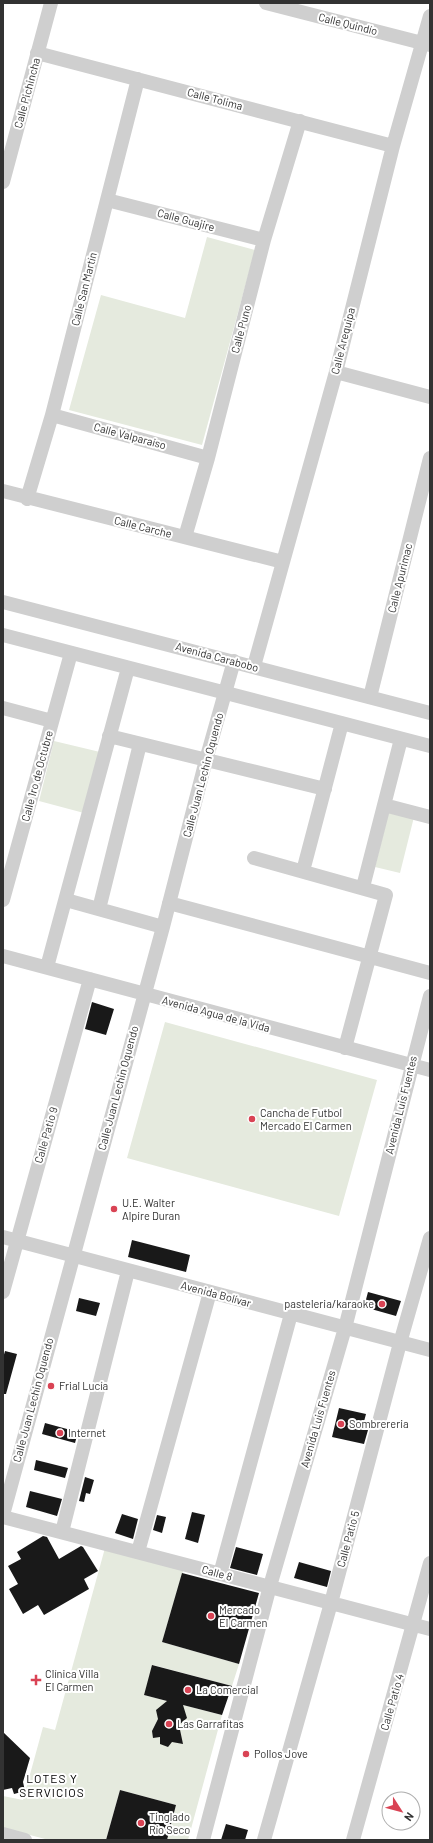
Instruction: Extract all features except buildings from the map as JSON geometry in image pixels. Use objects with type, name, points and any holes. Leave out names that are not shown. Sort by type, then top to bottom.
[{"type":"street","name":"Calle Pichincha","points":[[3,182],[51,3]]},
{"type":"street","name":"Calle Quindío","points":[[266,3],[426,44]]},
{"type":"street","name":"Calle Arequipa","points":[[254,666],[336,372],[393,146],[426,44],[430,16]]},
{"type":"street","name":"Calle Tolima","points":[[38,53],[393,146]]},
{"type":"street","name":"Calle San Martín","points":[[27,498],[52,415],[138,79]]},
{"type":"street","name":"Calle Puno","points":[[185,538],[208,458],[264,240],[300,121]]},
{"type":"street","name":"Calle Guajire","points":[[107,200],[264,240]]},
{"type":"street","points":[[336,372],[430,397]]},
{"type":"street","name":"Calle Valparaíso","points":[[52,415],[208,458]]},
{"type":"street","name":"Calle Apurimac","points":[[370,697],[430,458]]},
{"type":"street","name":"Calle Carche","points":[[3,492],[283,562]]},
{"type":"street","name":"Avenida Carabobo","points":[[3,602],[254,666],[430,713]]},
{"type":"street","points":[[3,636],[430,746]]},
{"type":"street","name":"Calle 1ro de Octubre","points":[[3,900],[6,881],[71,653]]},
{"type":"street","name":"Calle Juan Lechin Oquendo","points":[[3,1516],[72,1256],[163,927],[206,760],[234,661]]},
{"type":"street","points":[[47,967],[128,668]]},
{"type":"street","points":[[3,708],[52,721]]},
{"type":"street","points":[[304,871],[342,724]]},
{"type":"street","points":[[109,736],[325,789]]},
{"type":"street","points":[[362,887],[401,739]]},
{"type":"street","points":[[99,909],[140,744]]},
{"type":"street","points":[[384,806],[430,817]]},
{"type":"street","points":[[254,858],[362,887],[386,895],[345,1048]]},
{"type":"street","points":[[66,900],[163,927]]},
{"type":"street","points":[[168,903],[430,973]]},
{"type":"street","name":"Avenida Agua de la Vida","points":[[4,960],[47,967],[430,1070]]},
{"type":"street","name":"Calle Patio 9","points":[[3,1292],[10,1239],[90,979]]},
{"type":"street","name":"Avenida Luis Fuentes","points":[[202,1840],[270,1586],[345,1328],[430,996]]},
{"type":"street","name":"Calle Patio 5","points":[[264,1840],[332,1603],[400,1342],[430,1238]]},
{"type":"street","name":"Avenida Bolívar","points":[[10,1239],[430,1350]]},
{"type":"street","points":[[62,1532],[128,1271]]},
{"type":"street","points":[[138,1552],[210,1292]]},
{"type":"street","points":[[220,1574],[291,1314]]},
{"type":"street","name":"Calle 8","points":[[3,1516],[430,1629]]},
{"type":"street","name":"Calle Patio 4","points":[[353,1840],[430,1564]]},
{"type":"street","points":[[7,1836],[26,1840]]},
{"type":"shaded area","points":[[207,237],[255,250],[202,445],[69,410],[101,295],[185,318]]},
{"type":"shaded area","points":[[54,741],[100,752],[84,813],[39,801]]},
{"type":"shaded area","points":[[389,811],[414,817],[400,873],[375,867]]},
{"type":"shaded area","name":"Cancha de Futbol Mercado El Carmen","points":[[165,1022],[377,1080],[339,1216],[127,1158]]},
{"type":"shaded area","points":[[105,1548],[184,1568],[162,1642],[239,1664],[232,1686],[153,1665],[144,1695],[222,1715],[188,1840],[167,1840],[176,1805],[120,1790],[106,1840],[49,1840],[3,1828],[3,1796],[23,1800],[43,1727],[55,1730]]},
{"type":"place","name":"Cancha de Futbol Mercado El Carmen","points":[[252,1119]]},
{"type":"place","name":"U.E. Walter Alpire Duran","points":[[114,1209]]},
{"type":"place","name":"pasteleria/karaoke","points":[[382,1304]]},
{"type":"place","name":"Frial Lucía","points":[[51,1386]]},
{"type":"place","name":"Sombrereria","points":[[341,1424]]},
{"type":"place","name":"Internet","points":[[60,1433]]},
{"type":"place","name":"Mercado El Carmen","points":[[211,1616]]},
{"type":"place","name":"Clínica Villa El Carmen","points":[[36,1680]]},
{"type":"place","name":"La Comercial","points":[[188,1690]]},
{"type":"place","name":"Las Garrafitas","points":[[169,1724]]},
{"type":"place","name":"Pollos Jove","points":[[246,1754]]},
{"type":"place","name":"Tinglado Río Seco","points":[[141,1823]]},
{"type":"district","name":"LOTES Y SERVICIOS","points":[[52,1786]]}]
